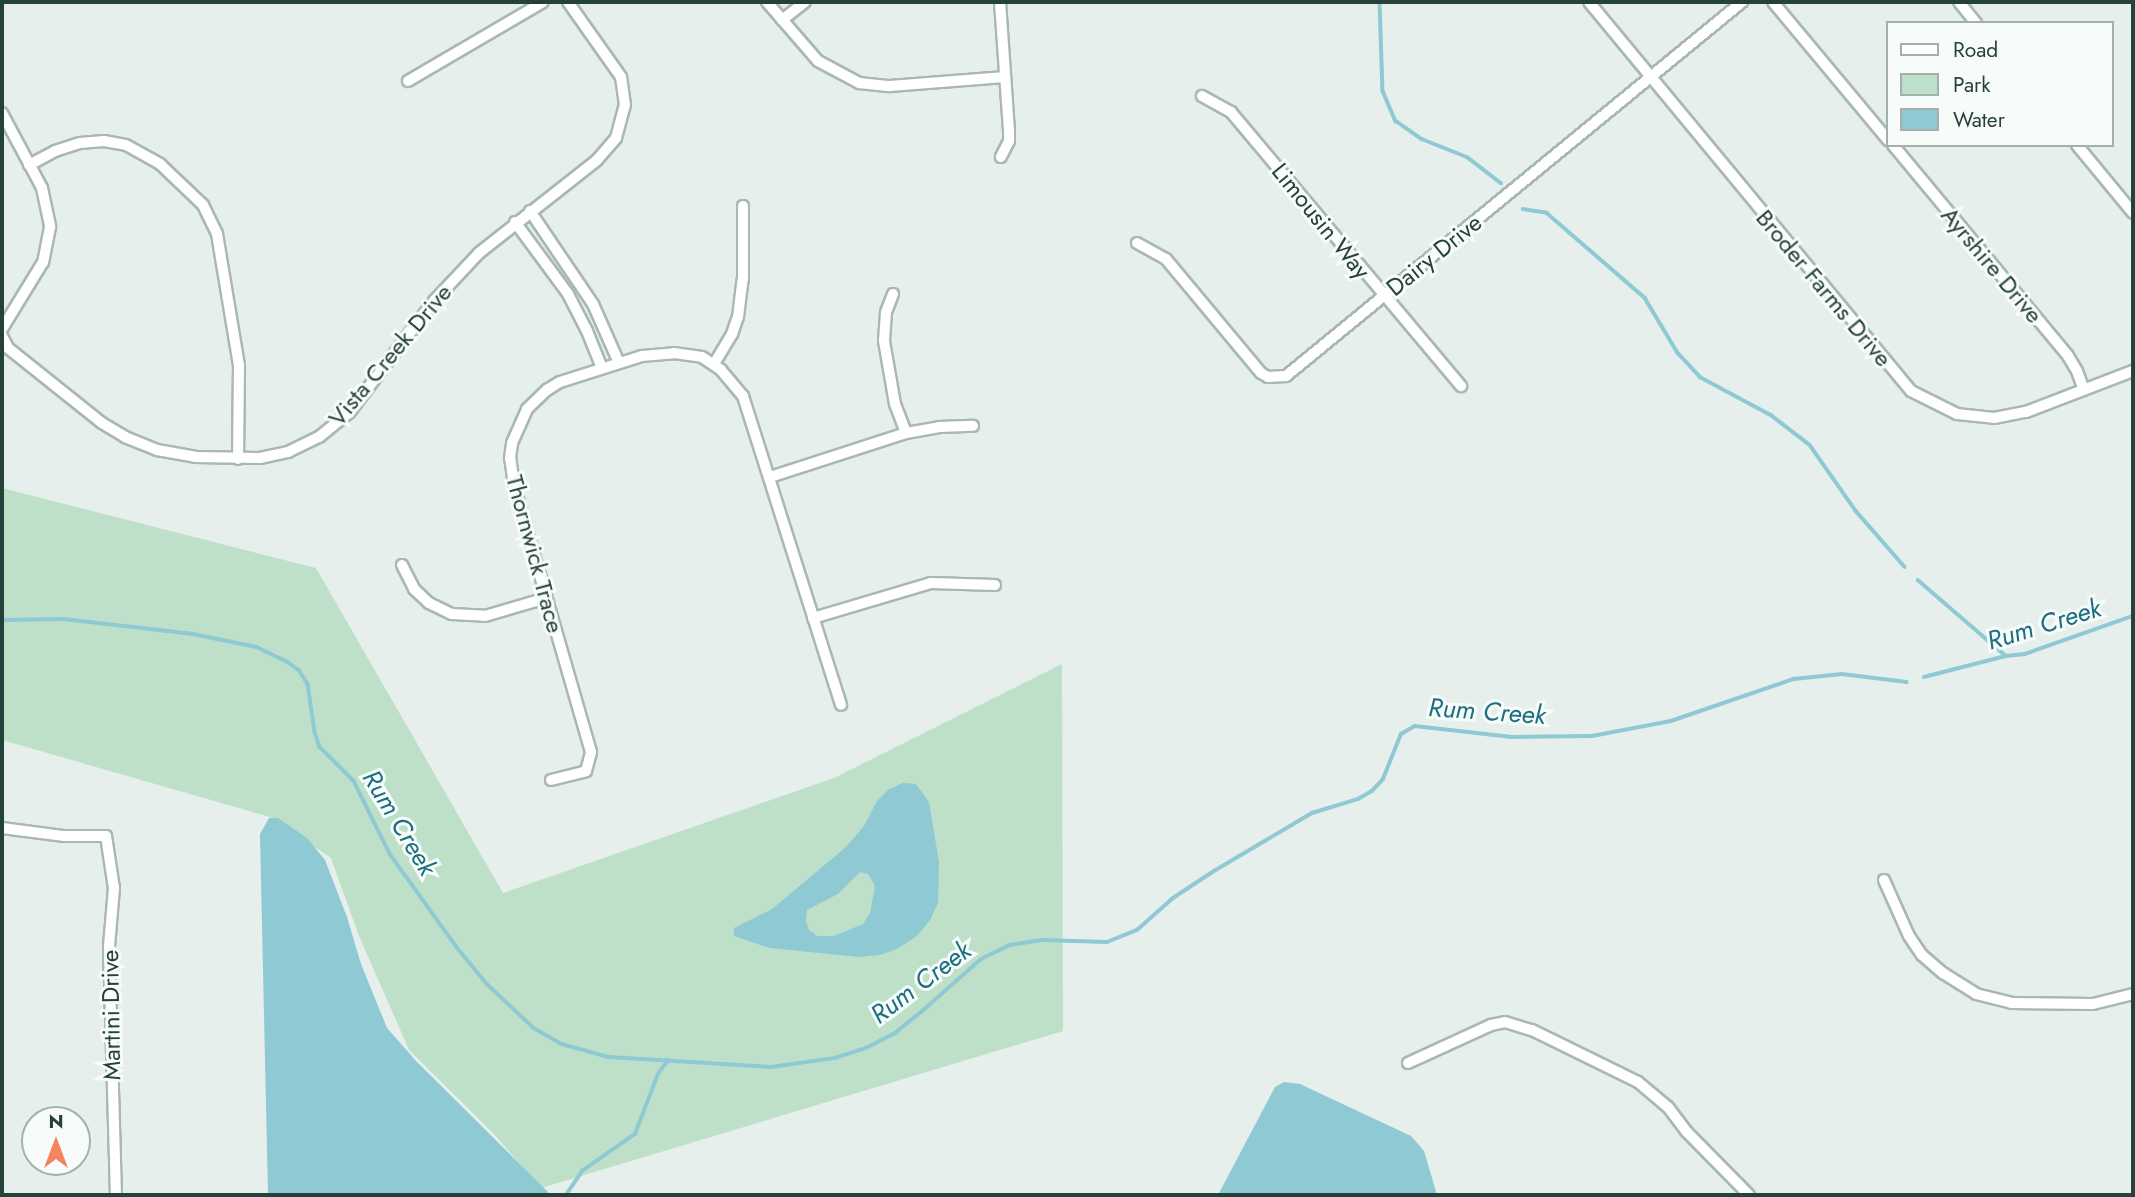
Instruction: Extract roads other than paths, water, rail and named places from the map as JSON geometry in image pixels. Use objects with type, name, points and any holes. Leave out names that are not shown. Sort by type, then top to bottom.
[{"type":"street","points":[[408,81],[542,2]]},
{"type":"street","name":"Vista Creek Drive","points":[[2,337],[8,348],[94,417],[125,437],[174,454],[239,459],[288,452],[335,426],[356,404],[454,277],[515,222],[607,151],[616,138],[624,115],[624,89],[620,74],[568,2]]},
{"type":"street","points":[[768,2],[818,61],[859,83],[890,86],[1005,77]]},
{"type":"street","points":[[782,20],[805,2]]},
{"type":"street","points":[[1000,2],[1009,141],[1001,158]]},
{"type":"street","name":"Broder Farms Drive","points":[[1589,2],[1911,391],[1957,415],[1994,418],[2026,412],[2133,371]]},
{"type":"street","name":"Dairy Drive","points":[[1137,243],[1166,259],[1254,366],[1268,377],[1286,376],[1742,2]]},
{"type":"street","points":[[1773,2],[1886,138]]},
{"type":"street","points":[[1959,2],[1974,21]]},
{"type":"street","name":"Limousin Way","points":[[1202,96],[1231,112],[1461,386]]},
{"type":"street","points":[[2,113],[47,203],[48,242],[43,262],[2,329]]},
{"type":"street","points":[[29,165],[55,151],[80,143],[104,141],[127,145],[155,159],[203,205],[219,242],[239,365],[239,459]]},
{"type":"street","name":"Ayrshire Drive","points":[[1895,147],[2068,356],[2077,370],[2084,390]]},
{"type":"street","points":[[2079,147],[2133,213]]},
{"type":"street","points":[[714,364],[738,317],[743,279],[743,205]]},
{"type":"street","points":[[530,211],[580,283],[603,323],[619,363]]},
{"type":"street","points":[[515,222],[568,294],[602,368]]},
{"type":"street","points":[[568,294],[580,283]]},
{"type":"street","points":[[893,294],[886,312],[884,341],[895,404],[906,433]]},
{"type":"street","name":"Thornwick Trace","points":[[551,780],[586,771],[591,752],[514,485],[510,458],[512,443],[527,409],[560,382],[642,356],[674,352],[702,357],[730,379],[746,402],[841,705]]},
{"type":"street","points":[[770,477],[906,433],[939,427],[973,426]]},
{"type":"street","points":[[402,565],[414,589],[429,603],[452,614],[485,616],[545,598]]},
{"type":"street","points":[[814,618],[931,583],[995,585]]},
{"type":"street","name":"Martini Drive","points":[[2,828],[64,836],[106,836],[114,888],[109,946],[116,1195]]},
{"type":"street","points":[[1884,880],[1909,936],[1922,955],[1943,974],[1976,994],[2003,1002],[2093,1004],[2133,994]]},
{"type":"street","points":[[1408,1063],[1505,1021],[1532,1030],[1638,1082],[1668,1107],[1686,1132],[1749,1195]]},
{"type":"water","points":[[903,783],[916,784],[929,802],[939,862],[938,903],[930,920],[917,936],[897,949],[880,955],[859,957],[769,948],[734,936],[734,928],[772,909],[846,847],[864,826],[877,801],[889,789]],"holes":[[[860,872],[868,874],[875,886],[870,913],[863,924],[834,936],[817,936],[809,930],[807,910],[838,894]]]},
{"type":"water","points":[[269,818],[278,818],[307,838],[325,860],[347,917],[361,964],[387,1028],[417,1062],[551,1195],[268,1195],[260,834]]},
{"type":"water","points":[[1284,1082],[1300,1084],[1411,1136],[1424,1151],[1437,1195],[1218,1195],[1275,1087]]},
{"type":"waterway","points":[[1380,2],[1383,91],[1396,121],[1422,139],[1467,157],[1501,183]]},
{"type":"waterway","points":[[1523,209],[1547,213],[1645,298],[1678,353],[1700,377],[1771,415],[1810,445],[1856,511],[1905,567]]},
{"type":"waterway","points":[[1918,580],[2006,656]]},
{"type":"waterway","name":"Rum Creek","points":[[1924,677],[2006,656],[2025,654],[2133,616]]},
{"type":"waterway","name":"Rum Creek","points":[[2,620],[64,619],[193,634],[257,647],[286,661],[299,670],[308,684],[315,732],[320,747],[354,781],[390,854],[456,946],[487,984],[534,1028],[562,1044],[609,1057],[771,1067],[835,1058],[866,1048],[895,1033],[981,959],[1010,945],[1042,940],[1107,942],[1137,930],[1173,898],[1312,813],[1358,799],[1372,791],[1383,779],[1401,734],[1415,726],[1511,737],[1592,736],[1671,721],[1794,679],[1842,674],[1907,682]]},
{"type":"waterway","points":[[566,1195],[582,1171],[635,1134],[658,1074],[668,1060]]}]
